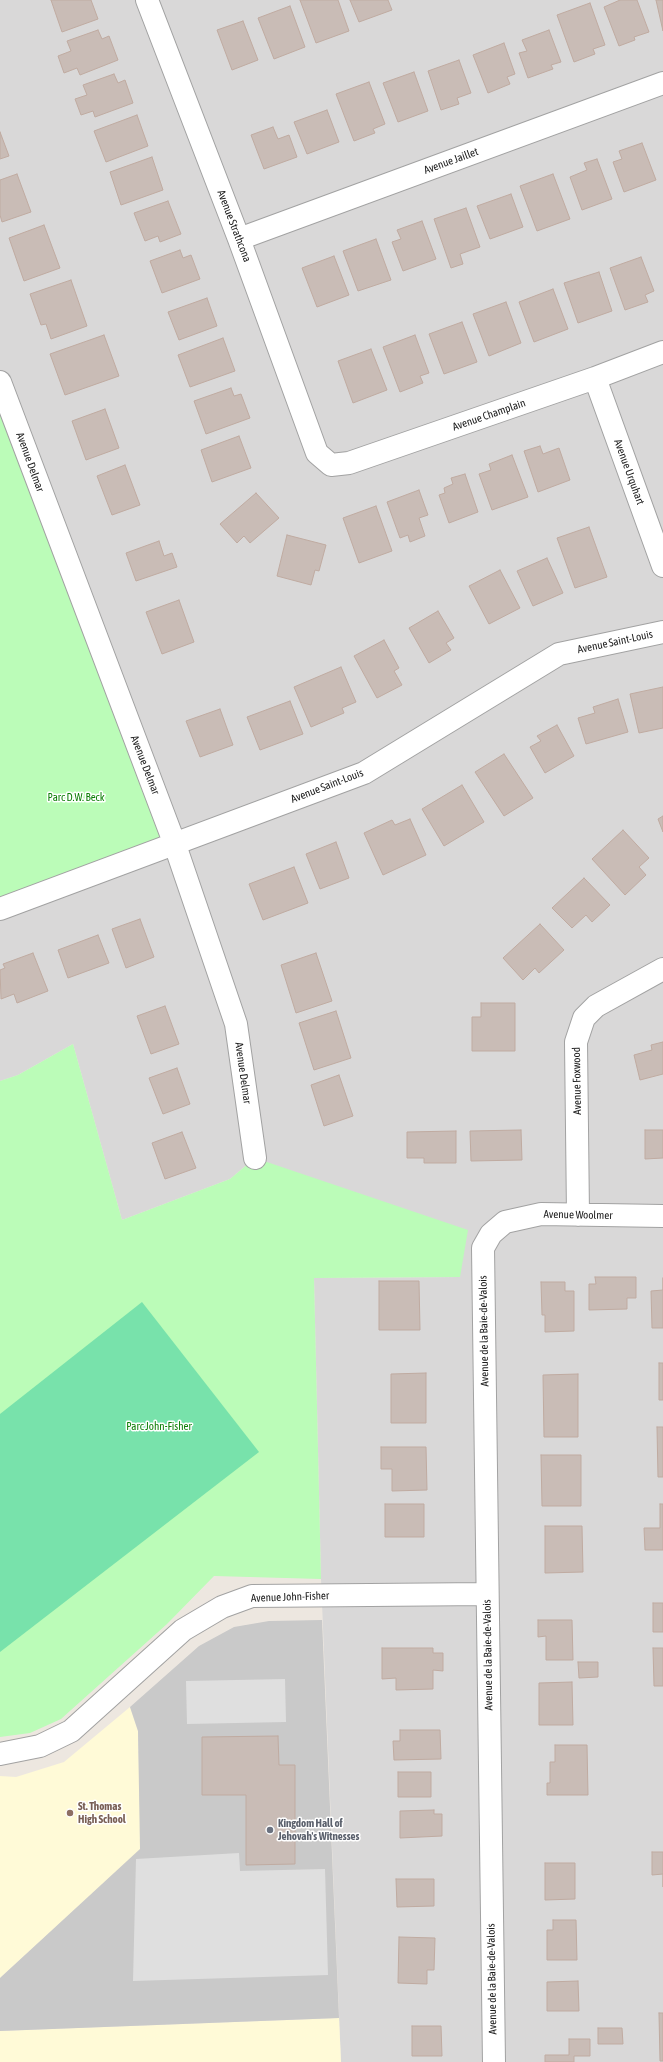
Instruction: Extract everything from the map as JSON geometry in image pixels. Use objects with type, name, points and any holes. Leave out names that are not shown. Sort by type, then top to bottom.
[{"type":"street","name":"Avenue Strathcona","points":[[151,1],[317,453]]},
{"type":"street","name":"Avenue Jaillet","points":[[239,238],[663,83]]},
{"type":"street","name":"Avenue Champlain","points":[[317,453],[331,466],[349,463],[595,378],[663,352]]},
{"type":"street","name":"Avenue Urquhart","points":[[595,378],[663,566]]},
{"type":"street","name":"Avenue Delmar","points":[[0,382],[174,842],[236,1024],[255,1158]]},
{"type":"street","name":"Avenue Saint-Louis","points":[[0,909],[174,842],[364,772],[559,654],[663,632]]},
{"type":"street","name":"Avenue Foxwood","points":[[578,1215],[576,1042],[584,1018],[596,1006],[663,968]]},
{"type":"street","name":"Avenue Woolmer","points":[[483,1248],[491,1234],[506,1222],[541,1214],[663,1216]]},
{"type":"street","name":"Avenue de la Baie-de-Valois","points":[[483,1248],[494,2062]]},
{"type":"street","name":"Avenue John-Fisher","points":[[0,1754],[40,1746],[71,1731],[183,1630],[222,1607],[252,1596],[487,1594]]},
{"type":"shaded area","points":[[0,0],[663,0],[663,2062],[341,2062],[321,1579],[314,1278],[460,1277],[255,1158],[230,1179],[122,1220],[73,1044],[18,1075],[0,1081]]},
{"type":"shaded area","points":[[322,1620],[339,2018],[0,2031],[0,1978],[140,1849],[138,1731],[130,1707],[199,1646],[234,1627],[269,1621]]},
{"type":"shaded area","points":[[285,1679],[286,1722],[187,1724],[186,1681]]},
{"type":"shaded area","name":"St. Thomas High School","points":[[130,1707],[138,1731],[141,1849],[0,1978],[0,1776],[16,1777],[64,1762]]},
{"type":"shaded area","points":[[239,1853],[240,1871],[325,1869],[328,1975],[133,1981],[136,1859]]},
{"type":"shaded area","points":[[339,2018],[341,2062],[0,2062],[0,2031]]},
{"type":"green space","name":"Parc D.W. Beck","points":[[0,388],[174,842],[0,909]]},
{"type":"green space","name":"Parc John-Fisher","points":[[73,1044],[122,1220],[230,1179],[255,1158],[468,1230],[460,1277],[314,1278],[321,1579],[214,1576],[167,1624],[61,1719],[30,1733],[0,1737],[0,1081],[18,1075]]},
{"type":"green space","points":[[142,1302],[259,1452],[0,1652],[0,1414]]},
{"type":"building","points":[[51,0],[91,0],[98,19],[62,32]]},
{"type":"building","points":[[300,0],[338,0],[349,31],[316,43]]},
{"type":"building","points":[[350,0],[388,0],[392,10],[359,22]]},
{"type":"building","points":[[620,0],[637,0],[649,32],[634,37],[635,40],[619,46],[604,7]]},
{"type":"building","points":[[656,0],[663,0],[663,31]]},
{"type":"building","points":[[590,3],[605,45],[593,49],[595,54],[574,62],[557,15]]},
{"type":"building","points":[[290,6],[305,47],[274,59],[258,18]]},
{"type":"building","points":[[243,21],[258,60],[232,70],[217,30]]},
{"type":"building","points":[[98,30],[102,39],[109,36],[118,60],[80,75],[77,68],[64,73],[58,56],[71,51],[67,41]]},
{"type":"building","points":[[549,30],[561,62],[551,65],[553,69],[528,78],[519,53],[527,51],[522,40]]},
{"type":"building","points":[[504,43],[515,74],[507,77],[510,84],[488,93],[473,55]]},
{"type":"building","points":[[459,60],[471,93],[457,98],[459,104],[441,110],[428,71]]},
{"type":"building","points":[[414,72],[428,111],[398,122],[383,83]]},
{"type":"building","points":[[114,74],[118,83],[125,80],[133,103],[95,117],[93,111],[81,115],[75,99],[87,95],[83,85]]},
{"type":"building","points":[[369,82],[385,124],[373,129],[375,133],[354,141],[336,94]]},
{"type":"building","points":[[327,110],[339,142],[307,154],[294,122]]},
{"type":"building","points":[[137,115],[148,146],[106,162],[94,131]]},
{"type":"building","points":[[273,127],[278,139],[289,135],[297,157],[264,169],[251,135]]},
{"type":"building","points":[[0,132],[9,156],[0,159]]},
{"type":"building","points":[[642,143],[656,180],[624,192],[613,162],[622,159],[619,151]]},
{"type":"building","points":[[152,157],[163,190],[121,205],[110,172]]},
{"type":"building","points":[[597,159],[612,199],[582,210],[570,177],[587,170],[584,163]]},
{"type":"building","points":[[17,174],[31,212],[2,222],[0,215],[0,180]]},
{"type":"building","points":[[553,174],[570,219],[537,231],[520,186]]},
{"type":"building","points":[[511,194],[523,227],[490,239],[477,206]]},
{"type":"building","points":[[168,201],[181,234],[160,242],[158,236],[145,241],[134,213]]},
{"type":"building","points":[[466,208],[480,247],[460,254],[463,264],[451,268],[434,219]]},
{"type":"building","points":[[422,221],[436,259],[403,271],[392,242],[401,239],[397,230]]},
{"type":"building","points":[[44,225],[60,268],[24,281],[9,238]]},
{"type":"building","points":[[376,239],[391,280],[358,291],[343,251]]},
{"type":"building","points":[[180,250],[183,258],[191,255],[200,279],[162,293],[150,261]]},
{"type":"building","points":[[334,256],[349,295],[317,307],[302,268]]},
{"type":"building","points":[[641,257],[654,291],[645,295],[648,302],[625,310],[610,268]]},
{"type":"building","points":[[599,272],[612,311],[578,323],[564,283]]},
{"type":"building","points":[[71,280],[87,326],[51,339],[46,324],[41,325],[30,294]]},
{"type":"building","points":[[553,289],[568,329],[534,342],[519,302]]},
{"type":"building","points":[[207,298],[217,326],[179,340],[168,312]]},
{"type":"building","points":[[506,302],[521,343],[489,356],[473,314]]},
{"type":"building","points":[[462,322],[477,362],[444,374],[429,334]]},
{"type":"building","points":[[104,335],[119,376],[65,395],[50,354]]},
{"type":"building","points":[[415,335],[429,373],[420,376],[423,383],[400,392],[383,347]]},
{"type":"building","points":[[223,338],[235,371],[190,387],[178,355]]},
{"type":"building","points":[[371,349],[387,390],[353,403],[338,361]]},
{"type":"building","points":[[231,388],[234,396],[241,394],[250,418],[206,434],[194,401]]},
{"type":"building","points":[[105,409],[119,448],[86,460],[72,421]]},
{"type":"building","points":[[239,436],[251,468],[212,482],[201,450]]},
{"type":"building","points":[[540,446],[543,454],[559,448],[570,480],[538,492],[524,451]]},
{"type":"building","points":[[512,455],[528,497],[492,510],[479,474],[491,470],[489,464]]},
{"type":"building","points":[[125,465],[140,505],[112,515],[97,476]]},
{"type":"building","points":[[465,474],[478,512],[449,523],[439,495],[445,493],[444,488],[453,484],[451,478]]},
{"type":"building","points":[[419,490],[428,515],[419,518],[425,536],[410,542],[408,535],[400,538],[387,502]]},
{"type":"building","points":[[256,493],[279,518],[250,543],[244,536],[237,543],[220,524]]},
{"type":"building","points":[[376,506],[392,551],[359,563],[343,518]]},
{"type":"building","points":[[589,527],[607,577],[575,588],[557,538]]},
{"type":"building","points":[[287,535],[326,545],[319,571],[315,570],[311,585],[277,576]]},
{"type":"building","points":[[159,541],[164,556],[172,553],[177,567],[136,581],[126,553]]},
{"type":"building","points":[[547,558],[563,593],[533,606],[517,571]]},
{"type":"building","points":[[500,570],[520,608],[489,624],[469,586]]},
{"type":"building","points":[[179,600],[194,642],[162,654],[146,612]]},
{"type":"building","points":[[438,611],[454,638],[446,643],[451,650],[429,663],[409,628]]},
{"type":"building","points":[[384,640],[399,668],[394,671],[402,685],[377,698],[354,656]]},
{"type":"building","points":[[341,667],[356,702],[342,708],[344,713],[311,727],[294,687]]},
{"type":"building","points":[[663,687],[663,728],[639,733],[630,694]]},
{"type":"building","points":[[618,699],[628,732],[586,744],[578,718],[595,713],[593,707]]},
{"type":"building","points":[[290,701],[303,734],[260,750],[247,717]]},
{"type":"building","points":[[220,709],[233,745],[200,757],[186,721]]},
{"type":"building","points":[[557,725],[574,756],[545,773],[530,747],[541,741],[537,736]]},
{"type":"building","points":[[504,754],[533,798],[504,816],[475,772]]},
{"type":"building","points":[[462,785],[484,822],[444,846],[422,809]]},
{"type":"building","points":[[663,816],[663,832],[658,819]]},
{"type":"building","points":[[410,819],[426,855],[383,875],[364,833],[392,820],[395,825]]},
{"type":"building","points":[[623,830],[649,858],[639,867],[646,875],[625,895],[592,859]]},
{"type":"building","points":[[336,842],[349,878],[320,889],[306,854]]},
{"type":"building","points":[[294,867],[308,903],[263,920],[249,884]]},
{"type":"building","points":[[584,878],[610,905],[592,922],[586,915],[572,928],[552,908]]},
{"type":"building","points":[[140,919],[154,957],[126,968],[112,929]]},
{"type":"building","points":[[540,924],[564,950],[539,973],[535,968],[523,980],[503,958]]},
{"type":"building","points":[[98,935],[109,963],[68,978],[58,950]]},
{"type":"building","points":[[33,953],[48,991],[17,1003],[14,994],[1,999],[0,970],[5,968],[3,964]]},
{"type":"building","points":[[316,953],[332,1001],[296,1013],[281,965]]},
{"type":"building","points":[[481,1003],[515,1003],[515,1051],[472,1051],[472,1017],[481,1017]]},
{"type":"building","points":[[165,1006],[179,1044],[151,1054],[137,1016]]},
{"type":"building","points":[[336,1011],[351,1058],[314,1070],[299,1023]]},
{"type":"building","points":[[663,1042],[663,1074],[640,1080],[634,1055],[652,1050],[651,1045]]},
{"type":"building","points":[[177,1068],[190,1104],[163,1114],[149,1078]]},
{"type":"building","points":[[339,1075],[353,1116],[324,1126],[311,1085]]},
{"type":"building","points":[[521,1130],[522,1160],[471,1161],[470,1131]]},
{"type":"building","points":[[645,1130],[663,1130],[663,1158],[645,1159]]},
{"type":"building","points":[[456,1131],[456,1163],[424,1163],[424,1158],[407,1158],[407,1132]]},
{"type":"building","points":[[182,1132],[196,1168],[165,1179],[152,1143]]},
{"type":"building","points":[[595,1277],[636,1277],[636,1298],[627,1298],[627,1309],[589,1310],[589,1284],[596,1284]]},
{"type":"building","points":[[379,1281],[419,1281],[420,1330],[379,1330]]},
{"type":"building","points":[[541,1282],[565,1282],[565,1291],[574,1291],[574,1331],[545,1332],[545,1315],[542,1315]]},
{"type":"building","points":[[663,1290],[663,1328],[652,1328],[651,1291]]},
{"type":"building","points":[[659,1363],[663,1363],[663,1400],[659,1400]]},
{"type":"building","points":[[426,1373],[426,1423],[391,1423],[391,1374]]},
{"type":"building","points":[[578,1374],[578,1437],[544,1437],[543,1375]]},
{"type":"building","points":[[657,1427],[663,1427],[663,1477],[658,1477]]},
{"type":"building","points":[[381,1447],[426,1447],[427,1490],[392,1491],[392,1469],[381,1469]]},
{"type":"building","points":[[541,1455],[581,1455],[581,1506],[542,1506]]},
{"type":"building","points":[[385,1504],[424,1504],[424,1537],[385,1537]]},
{"type":"building","points":[[660,1504],[663,1504],[663,1550],[645,1550],[644,1528],[660,1528]]},
{"type":"building","points":[[545,1526],[582,1526],[583,1572],[545,1573]]},
{"type":"building","points":[[653,1603],[663,1603],[663,1632],[653,1632]]},
{"type":"building","points":[[538,1620],[572,1620],[573,1660],[546,1660],[546,1636],[538,1637]]},
{"type":"building","points":[[382,1648],[433,1648],[433,1653],[443,1653],[443,1671],[433,1670],[433,1689],[396,1690],[396,1678],[382,1679]]},
{"type":"building","points":[[653,1648],[663,1648],[663,1686],[654,1686]]},
{"type":"building","points":[[578,1662],[598,1662],[598,1677],[579,1678]]},
{"type":"building","points":[[572,1682],[573,1725],[539,1725],[539,1683]]},
{"type":"building","points":[[400,1730],[440,1730],[441,1759],[394,1760],[393,1741],[400,1741]]},
{"type":"building","name":"Kingdom Hall of Jehovah's Witnesses","points":[[278,1736],[279,1765],[295,1765],[295,1864],[246,1865],[246,1795],[202,1795],[202,1737]]},
{"type":"building","points":[[555,1745],[587,1745],[588,1795],[547,1795],[547,1783],[550,1783],[550,1762],[555,1762]]},
{"type":"building","points":[[398,1772],[431,1772],[431,1797],[398,1797]]},
{"type":"building","points":[[434,1810],[434,1814],[442,1814],[442,1836],[400,1838],[400,1811]]},
{"type":"building","points":[[652,1852],[663,1852],[663,1874],[652,1875]]},
{"type":"building","points":[[545,1863],[575,1863],[575,1899],[545,1900]]},
{"type":"building","points":[[396,1879],[434,1879],[434,1906],[397,1907]]},
{"type":"building","points":[[553,1920],[576,1920],[577,1960],[547,1960],[547,1930],[553,1930]]},
{"type":"building","points":[[399,1937],[435,1938],[434,1970],[427,1970],[427,1984],[398,1983]]},
{"type":"building","points":[[578,1981],[579,2011],[547,2011],[547,1982]]},
{"type":"building","points":[[659,2013],[663,2013],[663,2061],[660,2061]]},
{"type":"building","points":[[412,2026],[441,2026],[442,2056],[412,2056]]},
{"type":"building","points":[[598,2028],[622,2028],[623,2044],[598,2044]]},
{"type":"building","points":[[569,2039],[590,2039],[590,2056],[574,2056],[574,2062],[545,2062],[545,2055],[569,2055]]},
{"type":"place","name":"St. Thomas High School","points":[[70,1813]]},
{"type":"place","name":"Kingdom Hall of Jehovah's Witnesses","points":[[270,1830]]}]
